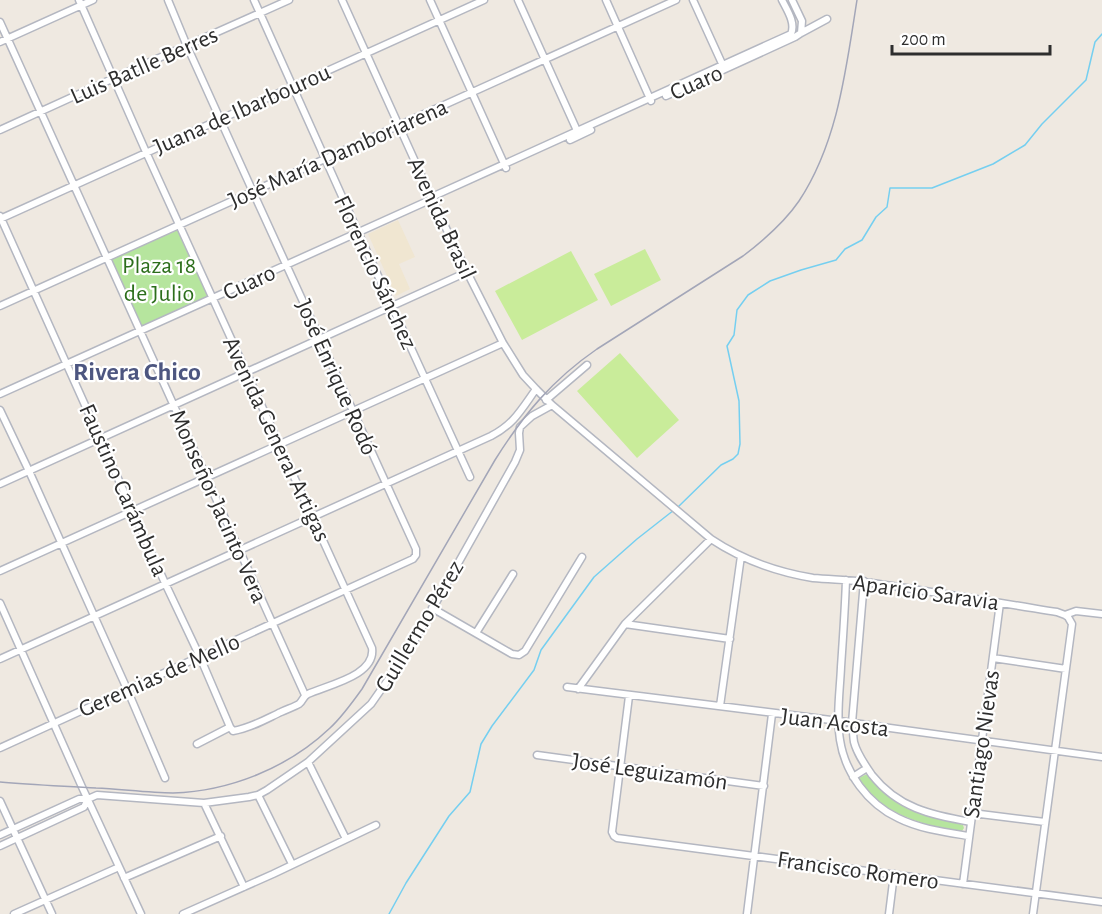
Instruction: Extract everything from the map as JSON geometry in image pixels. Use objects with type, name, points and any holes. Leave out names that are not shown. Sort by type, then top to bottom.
[{"type":"street","points":[[0,42],[80,3],[93,0]]},
{"type":"street","name":"José Enrique Rodó","points":[[168,0],[416,549],[415,557]]},
{"type":"street","name":"Florencio Sánchez","points":[[254,0],[470,477]]},
{"type":"street","name":"Luis Batlle Berres","points":[[0,130],[289,0]]},
{"type":"street","name":"Avenida Brasil","points":[[342,0],[466,272],[513,362],[544,397]]},
{"type":"street","points":[[430,0],[505,167]]},
{"type":"street","name":"Juana de Ibarbourou","points":[[0,218],[484,0]]},
{"type":"street","points":[[518,0],[578,134]]},
{"type":"street","points":[[606,0],[651,100]]},
{"type":"street","name":"José María Damboriarena","points":[[0,306],[676,0]]},
{"type":"street","points":[[693,0],[724,67]]},
{"type":"street","name":"Cuaro","points":[[724,67],[793,31],[792,22],[782,0]]},
{"type":"street","points":[[792,0],[802,21],[801,33]]},
{"type":"street","name":"Avenida General Artigas","points":[[80,3],[372,648],[372,656],[367,665],[352,677],[305,695]]},
{"type":"street","name":"Cuaro","points":[[0,394],[432,199],[438,199],[651,100],[795,37],[827,19]]},
{"type":"street","name":"Monseñor Jacinto Vera","points":[[0,22],[305,695]]},
{"type":"street","name":"Faustino Carámbula","points":[[0,218],[232,729]]},
{"type":"street","points":[[0,484],[466,272]]},
{"type":"street","points":[[0,571],[503,343]]},
{"type":"street","points":[[544,397],[587,365]]},
{"type":"street","points":[[0,659],[503,430],[515,419],[536,389]]},
{"type":"street","name":"Aparicio Saravia","points":[[544,397],[670,505],[711,538],[741,556],[812,578],[864,581],[1065,615],[1076,611],[1102,614]]},
{"type":"street","name":"Guillermo Pérez","points":[[0,835],[79,799],[88,799],[97,795],[204,803],[258,795],[308,762],[371,704],[411,647],[515,462],[520,450],[520,427],[532,416],[552,405]]},
{"type":"street","points":[[0,410],[165,778]]},
{"type":"street","points":[[578,689],[625,624],[711,538]]},
{"type":"street","points":[[720,706],[741,556]]},
{"type":"street","name":"Geremias de Mello","points":[[0,748],[415,557]]},
{"type":"street","points":[[432,608],[512,654],[519,655],[525,651],[582,557]]},
{"type":"street","points":[[476,633],[513,574]]},
{"type":"street","points":[[846,580],[838,721],[843,753],[853,777],[870,799],[896,818],[925,828],[969,836]]},
{"type":"street","points":[[864,581],[852,723],[855,743],[861,759],[887,791],[901,802],[915,809],[971,822]]},
{"type":"street","points":[[0,603],[141,914]]},
{"type":"street","name":"Santiago Nievas","points":[[963,884],[1000,603]]},
{"type":"street","points":[[1033,914],[1072,624],[1065,615]]},
{"type":"street","points":[[625,624],[730,639]]},
{"type":"street","points":[[993,658],[1066,669]]},
{"type":"street","name":"Juan Acosta","points":[[567,687],[1102,757]]},
{"type":"street","points":[[197,744],[232,729],[246,729],[299,704],[305,695]]},
{"type":"street","points":[[620,767],[629,696]]},
{"type":"street","points":[[747,914],[772,714]]},
{"type":"street","name":"José Leguizamón","points":[[537,755],[764,786]]},
{"type":"street","points":[[308,762],[346,839]]},
{"type":"street","name":"Francisco Romero","points":[[620,767],[612,832],[619,839],[1102,902]]},
{"type":"street","points":[[853,777],[867,768]]},
{"type":"street","points":[[258,795],[292,864]]},
{"type":"street","points":[[0,846],[84,807],[88,799]]},
{"type":"street","points":[[0,801],[52,914]]},
{"type":"street","points":[[204,803],[244,887]]},
{"type":"street","points":[[972,813],[1046,822]]},
{"type":"street","points":[[183,914],[375,825]]},
{"type":"street","points":[[124,878],[221,836]]},
{"type":"street","points":[[14,914],[119,867]]},
{"type":"street","points":[[889,914],[894,874]]},
{"type":"shaded area","points":[[398,220],[415,257],[399,264],[410,289],[396,296],[368,234]]},
{"type":"green space","name":"Plaza 18 de Julio","points":[[178,230],[208,297],[141,327],[111,259]]},
{"type":"green space","points":[[645,249],[661,280],[611,306],[594,274]]},
{"type":"green space","points":[[571,251],[598,300],[522,340],[495,291]]},
{"type":"green space","points":[[620,353],[679,420],[637,458],[577,391]]},
{"type":"green space","points":[[869,775],[898,803],[925,815],[963,825],[964,828],[958,832],[946,829],[913,820],[892,810],[864,788],[859,778]]},
{"type":"waterway","points":[[678,507],[721,465],[738,454],[740,444],[739,401],[727,346],[734,335],[737,310],[748,295],[770,281],[836,260],[845,249],[862,240],[876,217],[887,207],[890,188],[932,188],[993,164],[1025,145],[1042,124],[1086,80],[1095,42],[1102,34]]},
{"type":"waterway","points":[[389,914],[449,816],[470,792],[481,744],[534,670],[541,650],[594,577],[674,510]]},
{"type":"railway","points":[[0,782],[164,793],[216,788],[277,766],[296,755],[330,728],[343,715],[362,689],[495,460],[540,399],[566,373],[597,349],[743,256],[773,231],[799,201],[812,178],[832,130],[844,78],[857,0]]},
{"type":"district","name":"Rivera Chico","points":[[137,371]]}]
